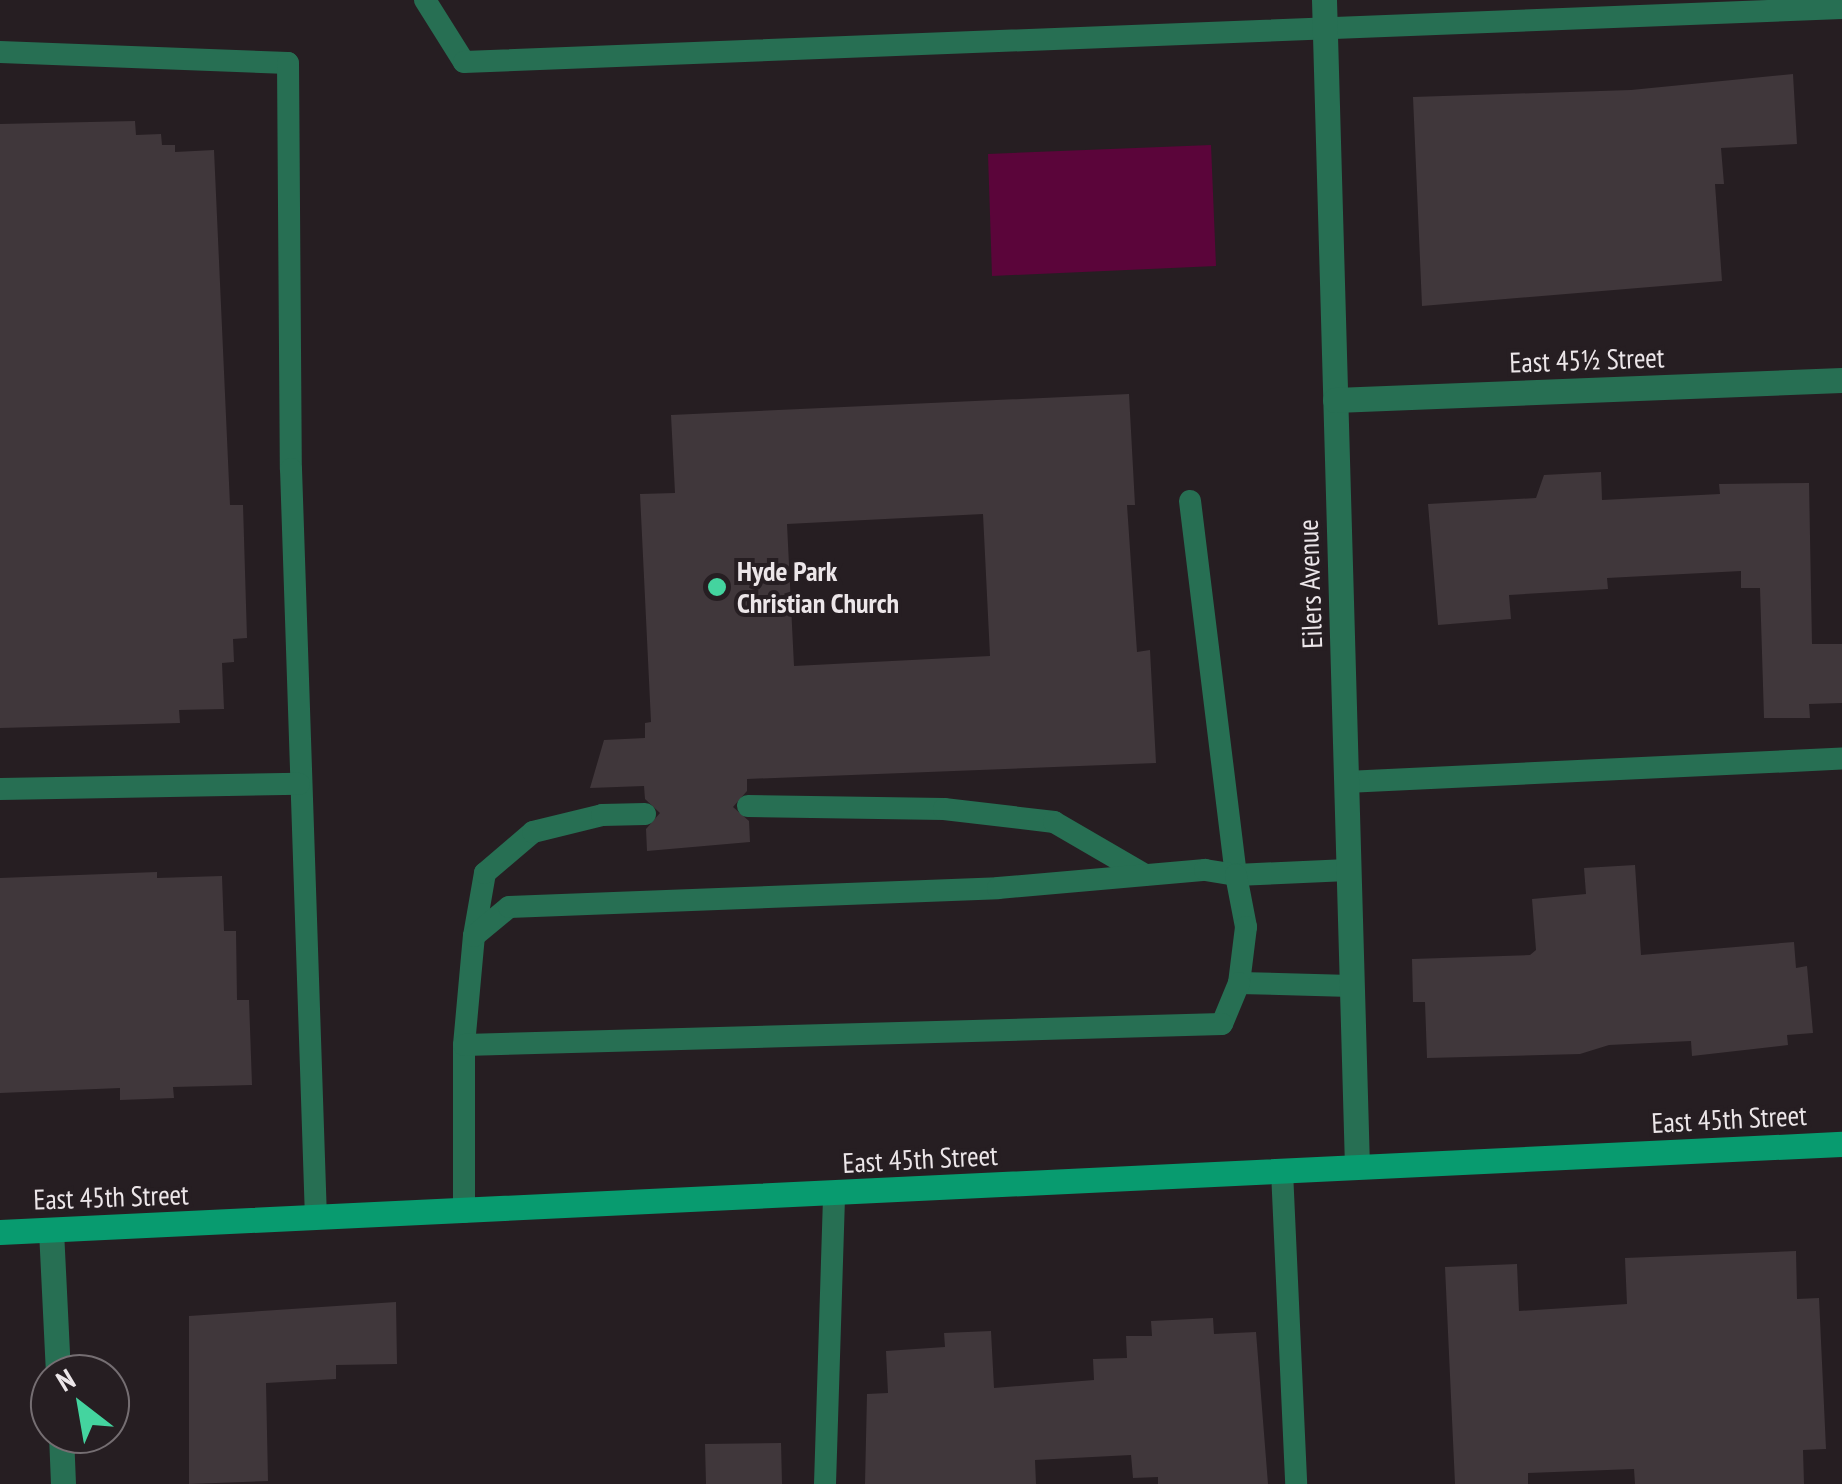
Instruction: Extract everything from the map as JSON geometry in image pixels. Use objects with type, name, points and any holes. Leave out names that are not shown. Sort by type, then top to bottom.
[{"type":"main road","name":"East 45th Street","points":[[0,1232],[1842,1144]]},
{"type":"street","name":"Eilers Avenue","points":[[1324,0],[1357,1167]]},
{"type":"street","name":"East 45½ Street","points":[[1335,400],[1842,380]]},
{"type":"street","points":[[51,1230],[57,1354]]},
{"type":"street","points":[[62,1454],[63,1484]]},
{"type":"lane","points":[[425,0],[464,62],[1842,8]]},
{"type":"lane","points":[[0,52],[288,63],[299,784],[316,1218]]},
{"type":"lane","points":[[464,1045],[1222,1024],[1238,983],[1246,927],[1236,875],[1190,501]]},
{"type":"lane","points":[[1346,782],[1842,759]]},
{"type":"lane","points":[[0,789],[299,784]]},
{"type":"lane","points":[[748,806],[944,809],[1054,822],[1145,875]]},
{"type":"lane","points":[[464,1212],[464,1045],[474,936],[485,873],[533,832],[602,815],[645,814]]},
{"type":"lane","points":[[474,936],[509,907],[998,888],[1145,875],[1348,870]]},
{"type":"lane","points":[[1238,983],[1352,986]]},
{"type":"lane","points":[[1282,1171],[1296,1484]]},
{"type":"lane","points":[[824,1484],[834,1193]]},
{"type":"shaded area","points":[[1211,145],[1216,266],[992,276],[988,154]]},
{"type":"building","points":[[1793,74],[1797,144],[1721,148],[1724,184],[1715,184],[1722,281],[1422,306],[1413,97],[1631,90]]},
{"type":"building","points":[[135,121],[136,135],[161,134],[162,145],[175,145],[175,152],[214,150],[230,505],[243,505],[247,638],[233,639],[234,662],[222,663],[224,709],[179,710],[180,723],[0,728],[0,124]]},
{"type":"building","name":"Hyde Park Christian Church","points":[[1129,394],[1135,505],[1127,505],[1137,652],[1150,650],[1156,763],[747,779],[747,791],[733,807],[749,821],[750,842],[647,851],[646,829],[660,813],[645,799],[644,786],[590,788],[604,740],[645,738],[645,723],[651,722],[640,494],[675,493],[671,415]],"holes":[[[983,514],[990,656],[794,666],[787,524]]]},
{"type":"building","points":[[1601,472],[1602,500],[1720,494],[1719,484],[1809,483],[1812,644],[1842,644],[1842,703],[1809,704],[1810,718],[1764,718],[1760,588],[1741,588],[1741,571],[1607,578],[1608,589],[1509,595],[1511,619],[1438,625],[1428,504],[1536,498],[1544,475]]},
{"type":"building","points":[[1635,865],[1641,955],[1794,942],[1796,968],[1807,966],[1813,1033],[1787,1035],[1788,1045],[1692,1056],[1691,1041],[1609,1045],[1580,1054],[1427,1058],[1425,1002],[1413,1002],[1412,959],[1530,955],[1536,950],[1532,899],[1586,894],[1584,868]]},
{"type":"building","points":[[157,872],[157,878],[222,876],[224,931],[236,931],[237,1000],[249,1000],[252,1085],[173,1087],[174,1098],[120,1100],[120,1088],[0,1093],[0,878]]},
{"type":"building","points":[[1796,1251],[1797,1299],[1819,1298],[1826,1449],[1803,1450],[1804,1484],[1635,1484],[1634,1469],[1528,1473],[1528,1484],[1455,1484],[1445,1267],[1517,1264],[1519,1311],[1627,1304],[1625,1258]]},
{"type":"building","points":[[396,1302],[397,1364],[336,1365],[336,1379],[266,1383],[268,1481],[189,1484],[189,1316]]},
{"type":"building","points":[[1213,1318],[1214,1334],[1256,1332],[1268,1484],[1158,1484],[1158,1477],[1133,1478],[1131,1455],[1035,1460],[1036,1484],[865,1484],[867,1394],[888,1393],[886,1351],[945,1347],[944,1333],[991,1331],[994,1388],[1094,1380],[1093,1359],[1127,1358],[1126,1336],[1152,1336],[1151,1321]]},
{"type":"building","points":[[781,1443],[782,1484],[706,1484],[705,1444]]},
{"type":"place","name":"Hyde Park Christian Church","points":[[717,587]]}]
